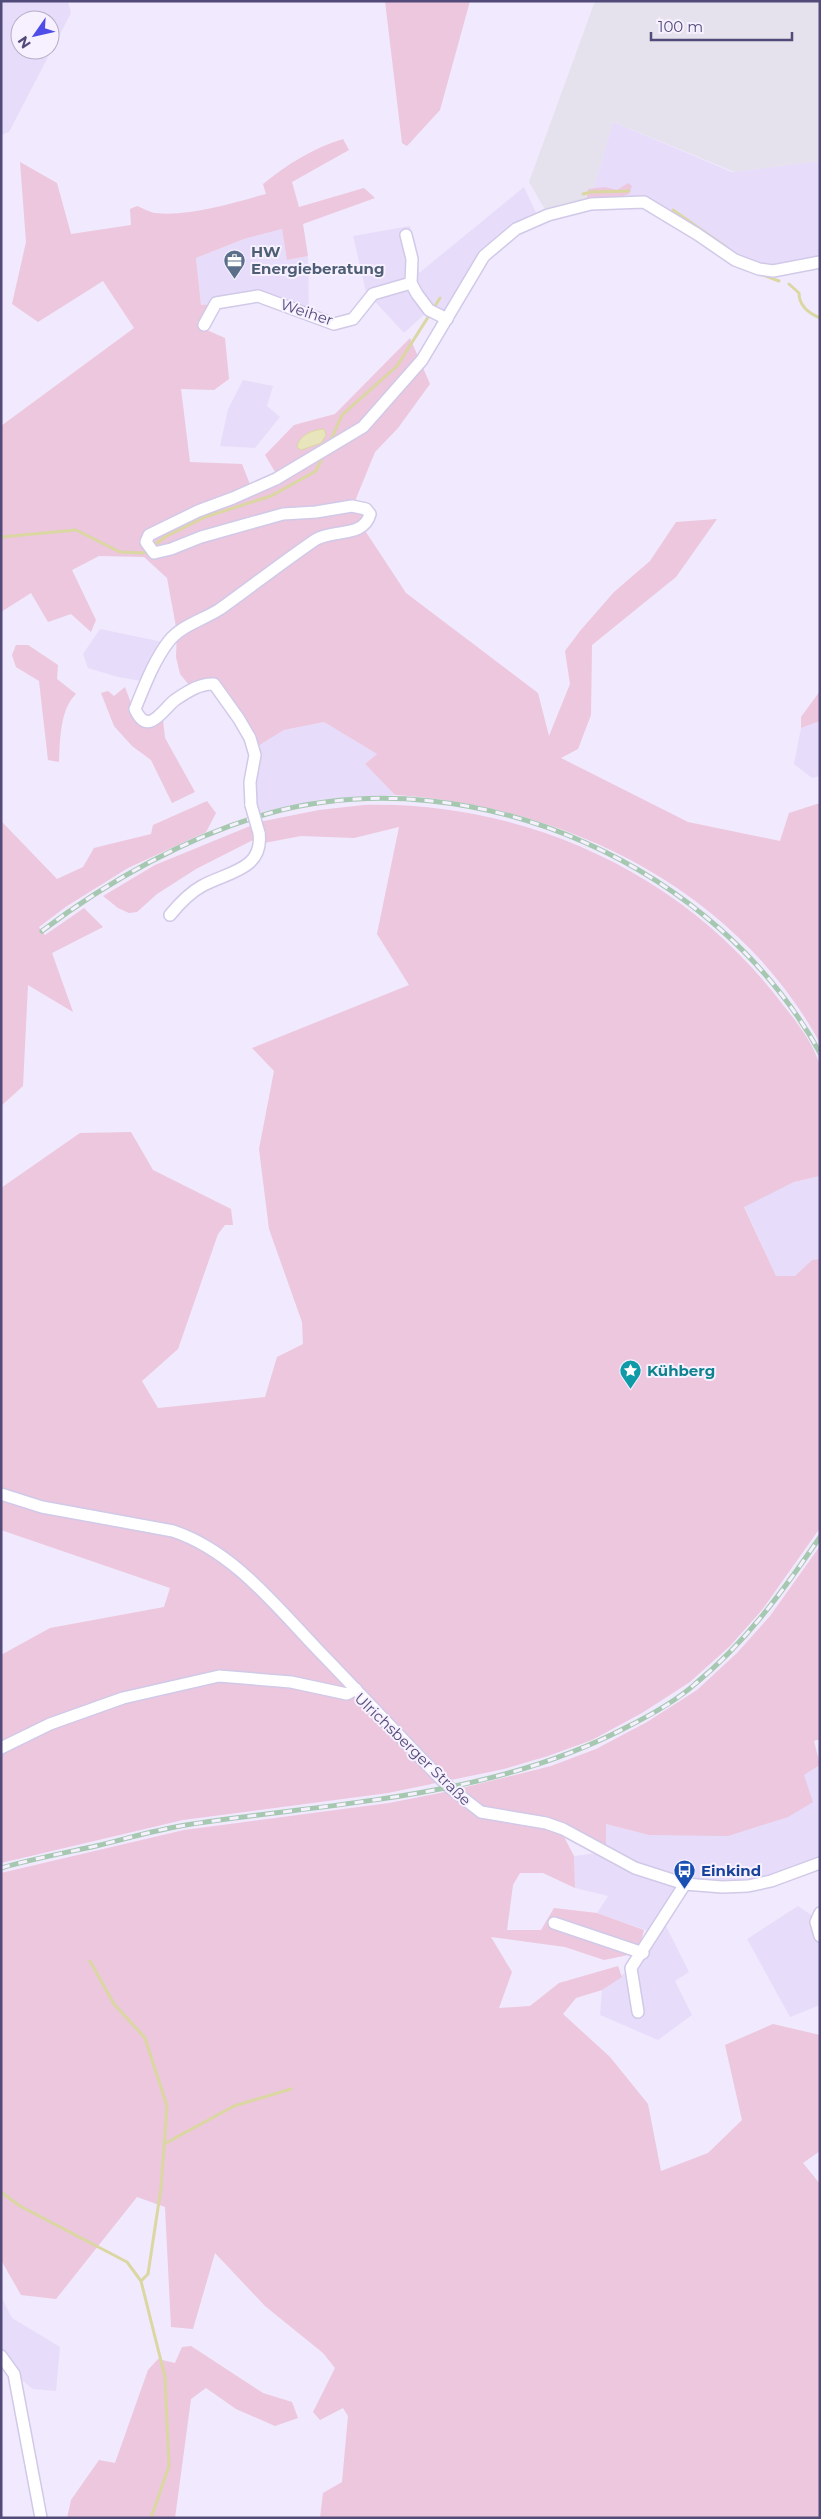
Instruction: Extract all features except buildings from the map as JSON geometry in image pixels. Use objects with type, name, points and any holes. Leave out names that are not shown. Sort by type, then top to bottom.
[{"type":"street","points":[[170,915],[191,892],[251,862],[260,848],[259,833],[251,804],[250,782],[255,755],[250,738],[240,719],[214,684],[203,684],[174,701],[158,718],[151,721],[145,720],[134,709],[161,654],[179,631],[218,610],[320,536],[354,531],[368,520],[370,514],[366,509],[352,506],[316,512],[283,514],[201,537],[171,549],[154,552],[147,543],[149,535],[160,528],[276,479],[363,427],[422,360],[438,314],[484,256],[516,229],[539,219],[591,204],[644,202],[697,234],[734,260],[759,269],[772,271],[820,262]]},
{"type":"street","points":[[406,235],[412,259],[411,283],[438,314]]},
{"type":"street","name":"Weiher","points":[[204,325],[216,302],[258,296],[334,324],[353,319],[373,294],[411,283]]},
{"type":"street","points":[[1,1494],[42,1507],[173,1531],[197,1541],[220,1554],[237,1569],[356,1689]]},
{"type":"street","name":"Ulrichsberger Straße","points":[[1,1748],[50,1724],[123,1698],[219,1676],[291,1682],[347,1694],[356,1689],[431,1768],[463,1800],[476,1810],[487,1814],[538,1822],[563,1829],[635,1868],[686,1884],[722,1887],[748,1886],[771,1881],[820,1863]]},
{"type":"street","points":[[638,2012],[631,1968],[643,1953],[662,1918],[686,1884]]},
{"type":"street","points":[[820,1913],[816,1922],[820,1936]]},
{"type":"street","points":[[554,1923],[643,1953]]},
{"type":"street","points":[[1,2356],[14,2374],[41,2518]]},
{"type":"shaded area","points":[[1,1],[68,1],[71,13],[60,34],[60,10],[10,10],[10,60],[47,60],[9,132],[1,135]]},
{"type":"shaded area","points":[[385,1],[470,1],[440,110],[407,146],[402,143]]},
{"type":"shaded area","points":[[595,1],[820,1],[820,161],[735,172],[613,122],[590,200],[547,213],[529,182]]},
{"type":"shaded area","points":[[613,122],[732,172],[820,161],[820,258],[780,266],[761,267],[738,258],[648,201],[590,200]]},
{"type":"shaded area","points":[[343,139],[349,150],[292,182],[299,207],[364,188],[375,198],[303,224],[308,256],[287,260],[282,229],[244,239],[196,258],[201,305],[212,304],[200,323],[209,331],[225,338],[229,379],[214,390],[181,389],[190,462],[242,464],[251,487],[278,477],[265,455],[294,425],[335,414],[410,338],[430,384],[398,428],[375,452],[353,506],[366,509],[362,526],[406,593],[538,693],[549,736],[570,684],[565,651],[580,631],[614,592],[650,561],[676,522],[717,519],[676,577],[592,645],[591,715],[578,749],[561,758],[688,822],[780,841],[789,813],[820,803],[820,1043],[785,989],[742,941],[693,899],[640,865],[582,837],[521,816],[459,802],[395,795],[365,764],[377,754],[324,722],[284,730],[253,749],[214,684],[189,685],[180,674],[176,657],[177,632],[167,578],[144,557],[99,556],[72,570],[96,620],[91,632],[71,614],[48,622],[31,593],[1,612],[1,426],[134,328],[103,281],[38,322],[12,304],[26,242],[20,162],[57,183],[71,234],[131,225],[130,209],[137,206],[155,213],[182,213],[211,208],[266,194],[263,184],[282,170],[301,157]]},
{"type":"shaded area","points":[[628,183],[632,186],[629,194],[624,196],[602,200],[587,199],[588,189],[605,187],[617,190]]},
{"type":"shaded area","points":[[524,187],[539,219],[484,256],[447,319],[429,310],[404,333],[366,292],[353,236],[410,226],[419,273]]},
{"type":"shaded area","points":[[282,229],[287,260],[308,256],[309,314],[258,296],[201,305],[196,258],[244,239]]},
{"type":"shaded area","points":[[243,380],[273,386],[267,406],[280,417],[255,448],[220,446],[228,409]]},
{"type":"shaded area","points":[[324,429],[326,435],[321,443],[301,450],[297,447],[303,436]]},
{"type":"shaded area","points":[[100,629],[168,643],[147,682],[118,677],[88,668],[83,654]]},
{"type":"shaded area","points":[[16,645],[28,645],[58,665],[57,679],[76,694],[71,700],[64,716],[59,762],[48,760],[39,681],[16,667],[12,655]]},
{"type":"shaded area","points":[[125,687],[132,706],[153,724],[163,720],[165,738],[195,792],[172,803],[151,760],[132,746],[114,726],[101,693],[108,691],[114,696]]},
{"type":"shaded area","points":[[820,691],[820,721],[801,728],[801,717]]},
{"type":"shaded area","points":[[820,721],[820,776],[812,778],[794,764],[801,728]]},
{"type":"shaded area","points":[[324,722],[377,754],[365,764],[395,795],[318,800],[257,813],[253,749],[284,730]]},
{"type":"shaded area","points":[[207,801],[216,813],[206,832],[128,868],[67,906],[39,927],[45,935],[84,908],[103,927],[52,953],[73,1012],[28,985],[23,1086],[1,1106],[1,821],[57,879],[83,867],[94,848],[151,834],[153,825]]},
{"type":"shaded area","points":[[364,805],[422,807],[480,815],[536,830],[590,851],[641,877],[689,910],[733,948],[772,991],[811,1044],[820,1070],[820,1176],[794,1182],[744,1207],[776,1276],[795,1276],[812,1260],[820,1259],[820,1528],[762,1610],[730,1646],[690,1682],[642,1713],[592,1740],[504,1769],[388,1793],[183,1820],[1,1863],[1,1655],[50,1628],[164,1607],[170,1588],[1,1530],[1,1188],[80,1133],[131,1132],[153,1170],[231,1209],[233,1225],[225,1225],[218,1234],[178,1349],[142,1381],[158,1408],[265,1397],[277,1357],[303,1344],[302,1322],[269,1229],[259,1149],[274,1071],[252,1048],[409,985],[377,934],[399,827],[354,838],[301,836],[264,843],[259,822],[319,810]]},
{"type":"shaded area","points":[[255,824],[257,832],[253,840],[196,869],[157,894],[137,912],[129,913],[118,908],[103,896],[155,865]]},
{"type":"shaded area","points":[[820,1176],[820,1259],[812,1260],[795,1277],[776,1276],[744,1206],[794,1182]]},
{"type":"shaded area","points":[[820,1546],[820,1739],[814,1741],[820,1765],[804,1775],[813,1802],[788,1817],[728,1836],[649,1835],[606,1824],[606,1852],[562,1833],[574,1856],[575,1888],[543,1873],[520,1873],[513,1885],[507,1930],[541,1930],[554,1908],[597,1913],[644,1930],[638,1953],[604,1960],[565,1947],[491,1937],[512,1972],[499,2008],[530,2006],[559,1983],[618,1966],[622,1977],[602,1990],[576,1998],[563,2014],[610,2057],[648,2104],[661,2171],[708,2153],[742,2120],[725,2045],[773,2024],[820,2035],[820,2151],[803,2163],[820,2184],[820,2518],[320,2518],[323,2493],[342,2482],[348,2416],[343,2408],[320,2420],[313,2412],[335,2368],[323,2353],[265,2306],[215,2253],[193,2329],[171,2327],[165,2207],[137,2197],[56,2299],[21,2295],[1,2260],[1,1873],[184,1830],[389,1803],[450,1791],[551,1766],[596,1749],[647,1722],[697,1690],[737,1653],[770,1616]]},
{"type":"shaded area","points":[[820,1765],[820,1860],[764,1882],[686,1884],[662,1918],[689,1972],[675,1981],[692,2015],[658,2040],[600,2015],[602,1990],[631,1968],[654,1933],[597,1913],[608,1896],[575,1888],[574,1856],[606,1852],[606,1824],[649,1835],[804,1775]]},
{"type":"shaded area","points":[[798,1906],[820,1921],[820,2005],[790,2017],[747,1939]]},
{"type":"shaded area","points":[[1,2296],[12,2318],[60,2347],[56,2391],[33,2389],[14,2374],[1,2356]]},
{"type":"shaded area","points":[[191,2346],[263,2393],[292,2402],[298,2418],[275,2426],[236,2409],[206,2388],[191,2399],[175,2518],[67,2518],[71,2500],[99,2460],[115,2463],[148,2370],[158,2359],[175,2363],[182,2347]]},
{"type":"waterway","points":[[583,194],[629,191]]},
{"type":"waterway","points":[[673,210],[726,247]]},
{"type":"waterway","points":[[760,274],[779,281]]},
{"type":"waterway","points":[[789,284],[799,293],[802,305],[820,318]]},
{"type":"waterway","points":[[433,309],[440,298]]},
{"type":"waterway","points":[[329,444],[342,415],[397,366],[430,314]]},
{"type":"waterway","points":[[1,537],[76,530],[120,552],[144,553],[165,537],[205,517],[271,496],[316,471],[323,456]]},
{"type":"waterway","points":[[90,1961],[114,2004],[145,2038],[167,2106],[161,2188],[148,2274],[141,2281]]},
{"type":"waterway","points":[[164,2144],[234,2106],[291,2089]]},
{"type":"waterway","points":[[1,2192],[20,2206],[127,2262],[141,2281],[165,2377],[169,2466],[151,2518]]},
{"type":"railway","points":[[42,931],[67,912],[151,861],[240,822],[270,813],[349,800],[429,801],[508,815],[584,842],[656,881],[720,929],[776,987],[820,1053]]},
{"type":"railway","points":[[1,1868],[174,1827],[354,1803],[465,1784],[520,1770],[573,1752],[652,1714],[679,1697],[695,1684],[731,1651],[763,1615],[820,1537]]},
{"type":"place","name":"HW Energieberatung","points":[[235,279]]},
{"type":"place","name":"Kühberg","points":[[631,1389]]},
{"type":"place","name":"Einkind","points":[[685,1889]]}]
